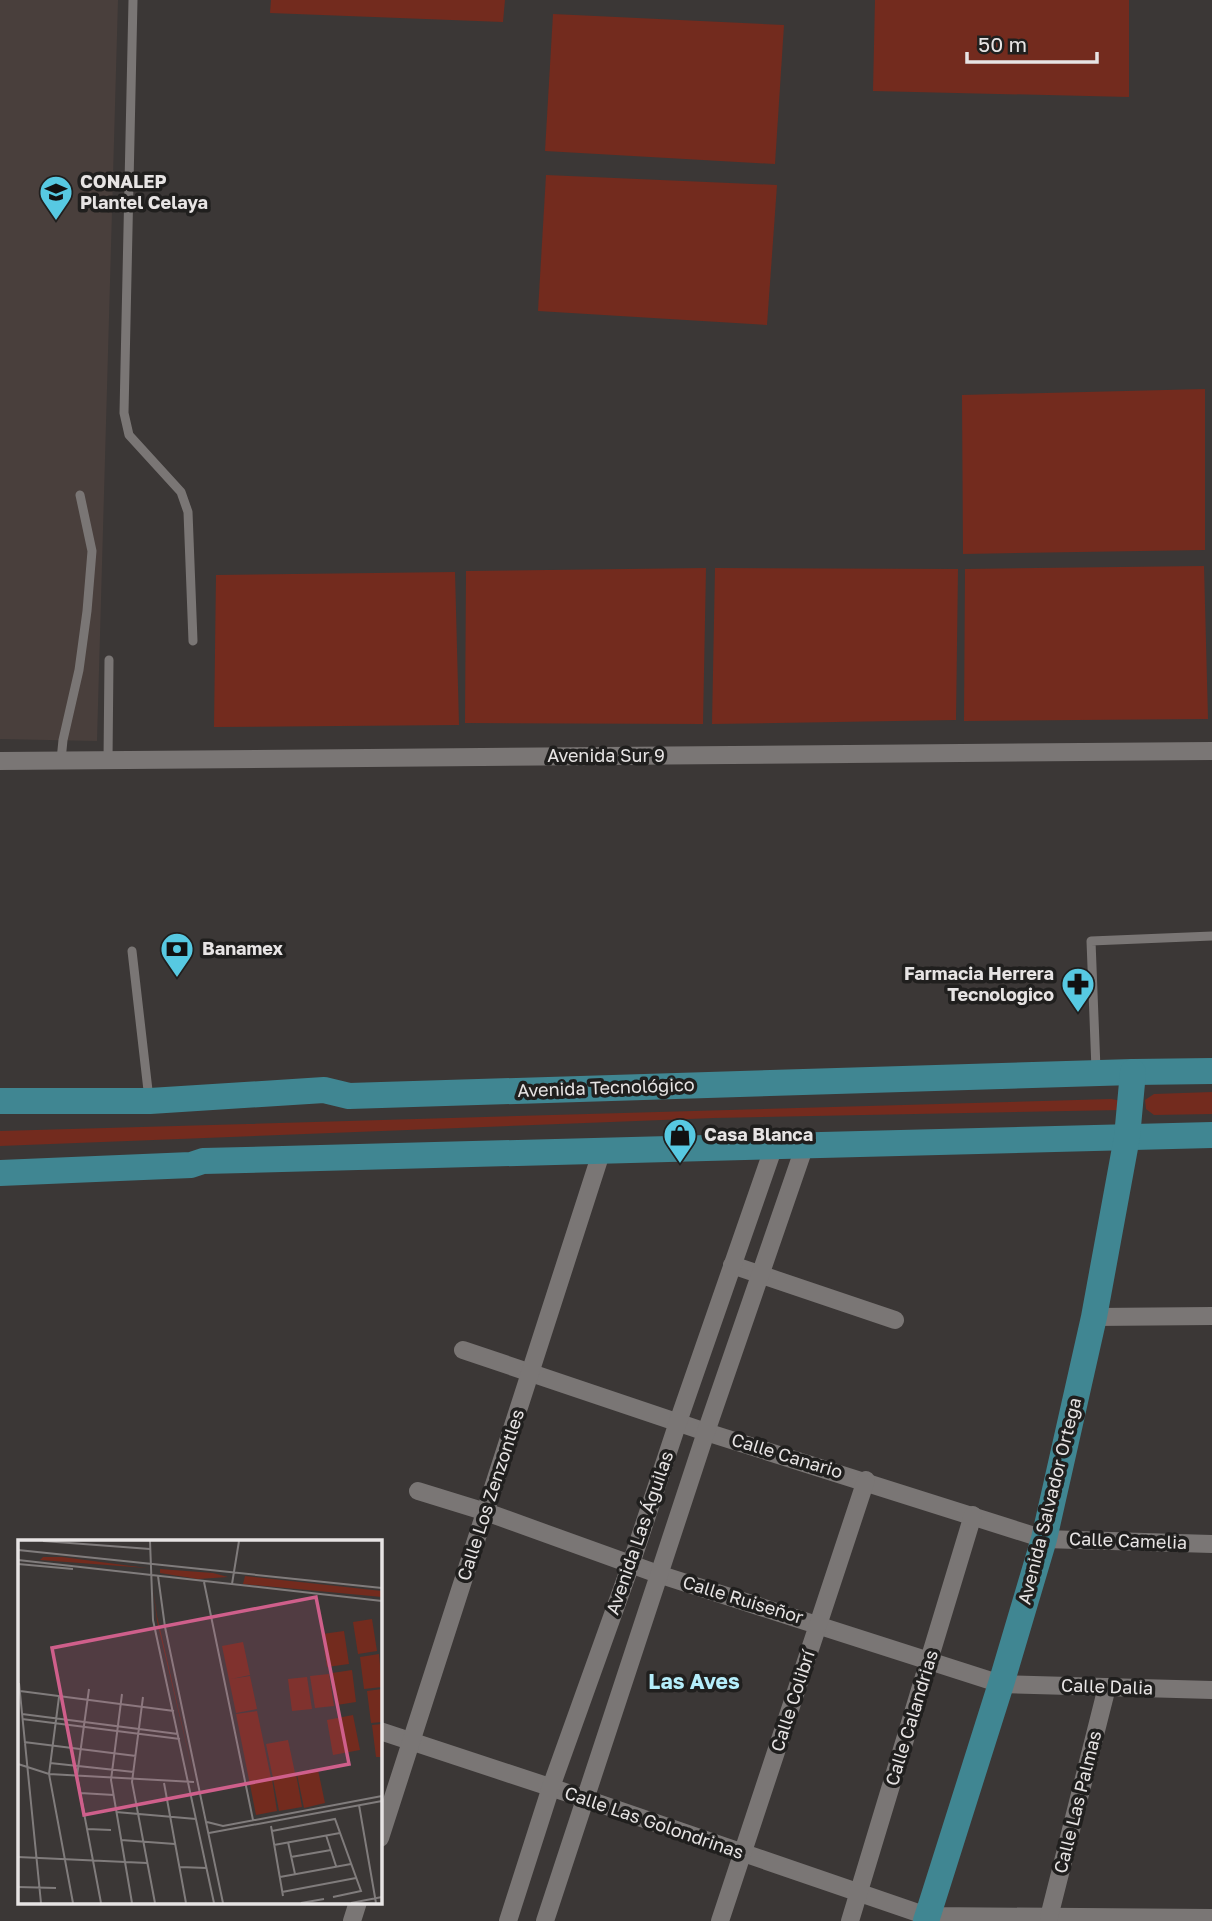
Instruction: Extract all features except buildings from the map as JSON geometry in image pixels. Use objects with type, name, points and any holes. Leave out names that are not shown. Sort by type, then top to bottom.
[{"type":"main road","name":"Avenida Tecnológico","points":[[0,1101],[150,1101],[324,1090],[349,1096],[1212,1071]]},
{"type":"main road","name":"Avenida Salvador Ortega","points":[[927,1918],[1044,1539],[1094,1317],[1127,1137],[1133,1072]]},
{"type":"main road","points":[[0,1113],[226,1106],[349,1096]]},
{"type":"main road","points":[[0,1163],[203,1161],[1210,1135]]},
{"type":"main road","points":[[0,1173],[191,1165],[203,1161]]},
{"type":"street","name":"Avenida Sur 9","points":[[0,761],[1212,751]]},
{"type":"street","name":"Avenida Las Águilas","points":[[545,1921],[706,1432],[805,1145]]},
{"type":"street","name":"Avenida Las Águilas","points":[[508,1921],[551,1787],[631,1564],[774,1146]]},
{"type":"street","name":"Calle Los Zenzontles","points":[[382,1832],[602,1150]]},
{"type":"street","points":[[733,1265],[895,1320]]},
{"type":"street","points":[[1094,1317],[1212,1316]]},
{"type":"street","name":"Calle Canario","points":[[463,1350],[706,1432],[866,1480],[1044,1539]]},
{"type":"street","name":"Calle Colibrí","points":[[720,1921],[866,1480]]},
{"type":"street","name":"Calle Ruiseñor","points":[[418,1491],[486,1512],[659,1574],[1001,1684]]},
{"type":"street","name":"Calle Calandrias","points":[[850,1921],[973,1515]]},
{"type":"street","name":"Calle Camelia","points":[[1044,1539],[1212,1544]]},
{"type":"street","name":"Calle Dalia","points":[[1001,1684],[1212,1690]]},
{"type":"street","name":"Calle Las Palmas","points":[[1049,1917],[1107,1687]]},
{"type":"street","name":"Calle Las Golondrinas","points":[[382,1732],[551,1787],[927,1918],[1212,1918]]},
{"type":"street","points":[[352,1921],[357,1904]]},
{"type":"lane","points":[[133,0],[124,413],[129,435],[181,492],[188,512],[192,641]]},
{"type":"lane","points":[[61,760],[80,658],[92,551],[80,495]]},
{"type":"lane","points":[[108,760],[109,660]]},
{"type":"lane","points":[[1096,1073],[1091,941],[1212,936]]},
{"type":"lane","points":[[132,951],[150,1101]]},
{"type":"shaded area","name":"CONALEP Plantel Celaya","points":[[0,0],[118,0],[97,741],[0,739]]},
{"type":"shaded area","points":[[271,0],[505,0],[503,22],[270,13]]},
{"type":"shaded area","points":[[875,0],[1129,0],[1129,97],[873,91]]},
{"type":"shaded area","points":[[553,14],[784,25],[775,164],[545,151]]},
{"type":"shaded area","points":[[546,175],[777,185],[767,325],[538,311]]},
{"type":"shaded area","points":[[1205,389],[1205,550],[963,554],[962,395]]},
{"type":"shaded area","points":[[1204,566],[1208,719],[964,721],[965,569]]},
{"type":"shaded area","points":[[706,568],[703,724],[465,723],[466,571]]},
{"type":"shaded area","points":[[715,568],[958,569],[956,720],[712,724]]},
{"type":"shaded area","points":[[455,572],[459,725],[214,727],[216,575]]},
{"type":"shaded area","points":[[1212,1092],[1212,1114],[1154,1115],[1146,1109],[1145,1100],[1154,1094]]},
{"type":"shaded area","points":[[1111,1099],[1122,1101],[1121,1110],[714,1118],[0,1146],[0,1131]]},
{"type":"place","name":"CONALEP Plantel Celaya","points":[[56,222]]},
{"type":"place","name":"Banamex","points":[[177,979]]},
{"type":"place","name":"Farmacia Herrera Tecnologico","points":[[1078,1014]]},
{"type":"place","name":"Casa Blanca","points":[[680,1165]]},
{"type":"district","name":"Las Aves","points":[[694,1682]]}]
